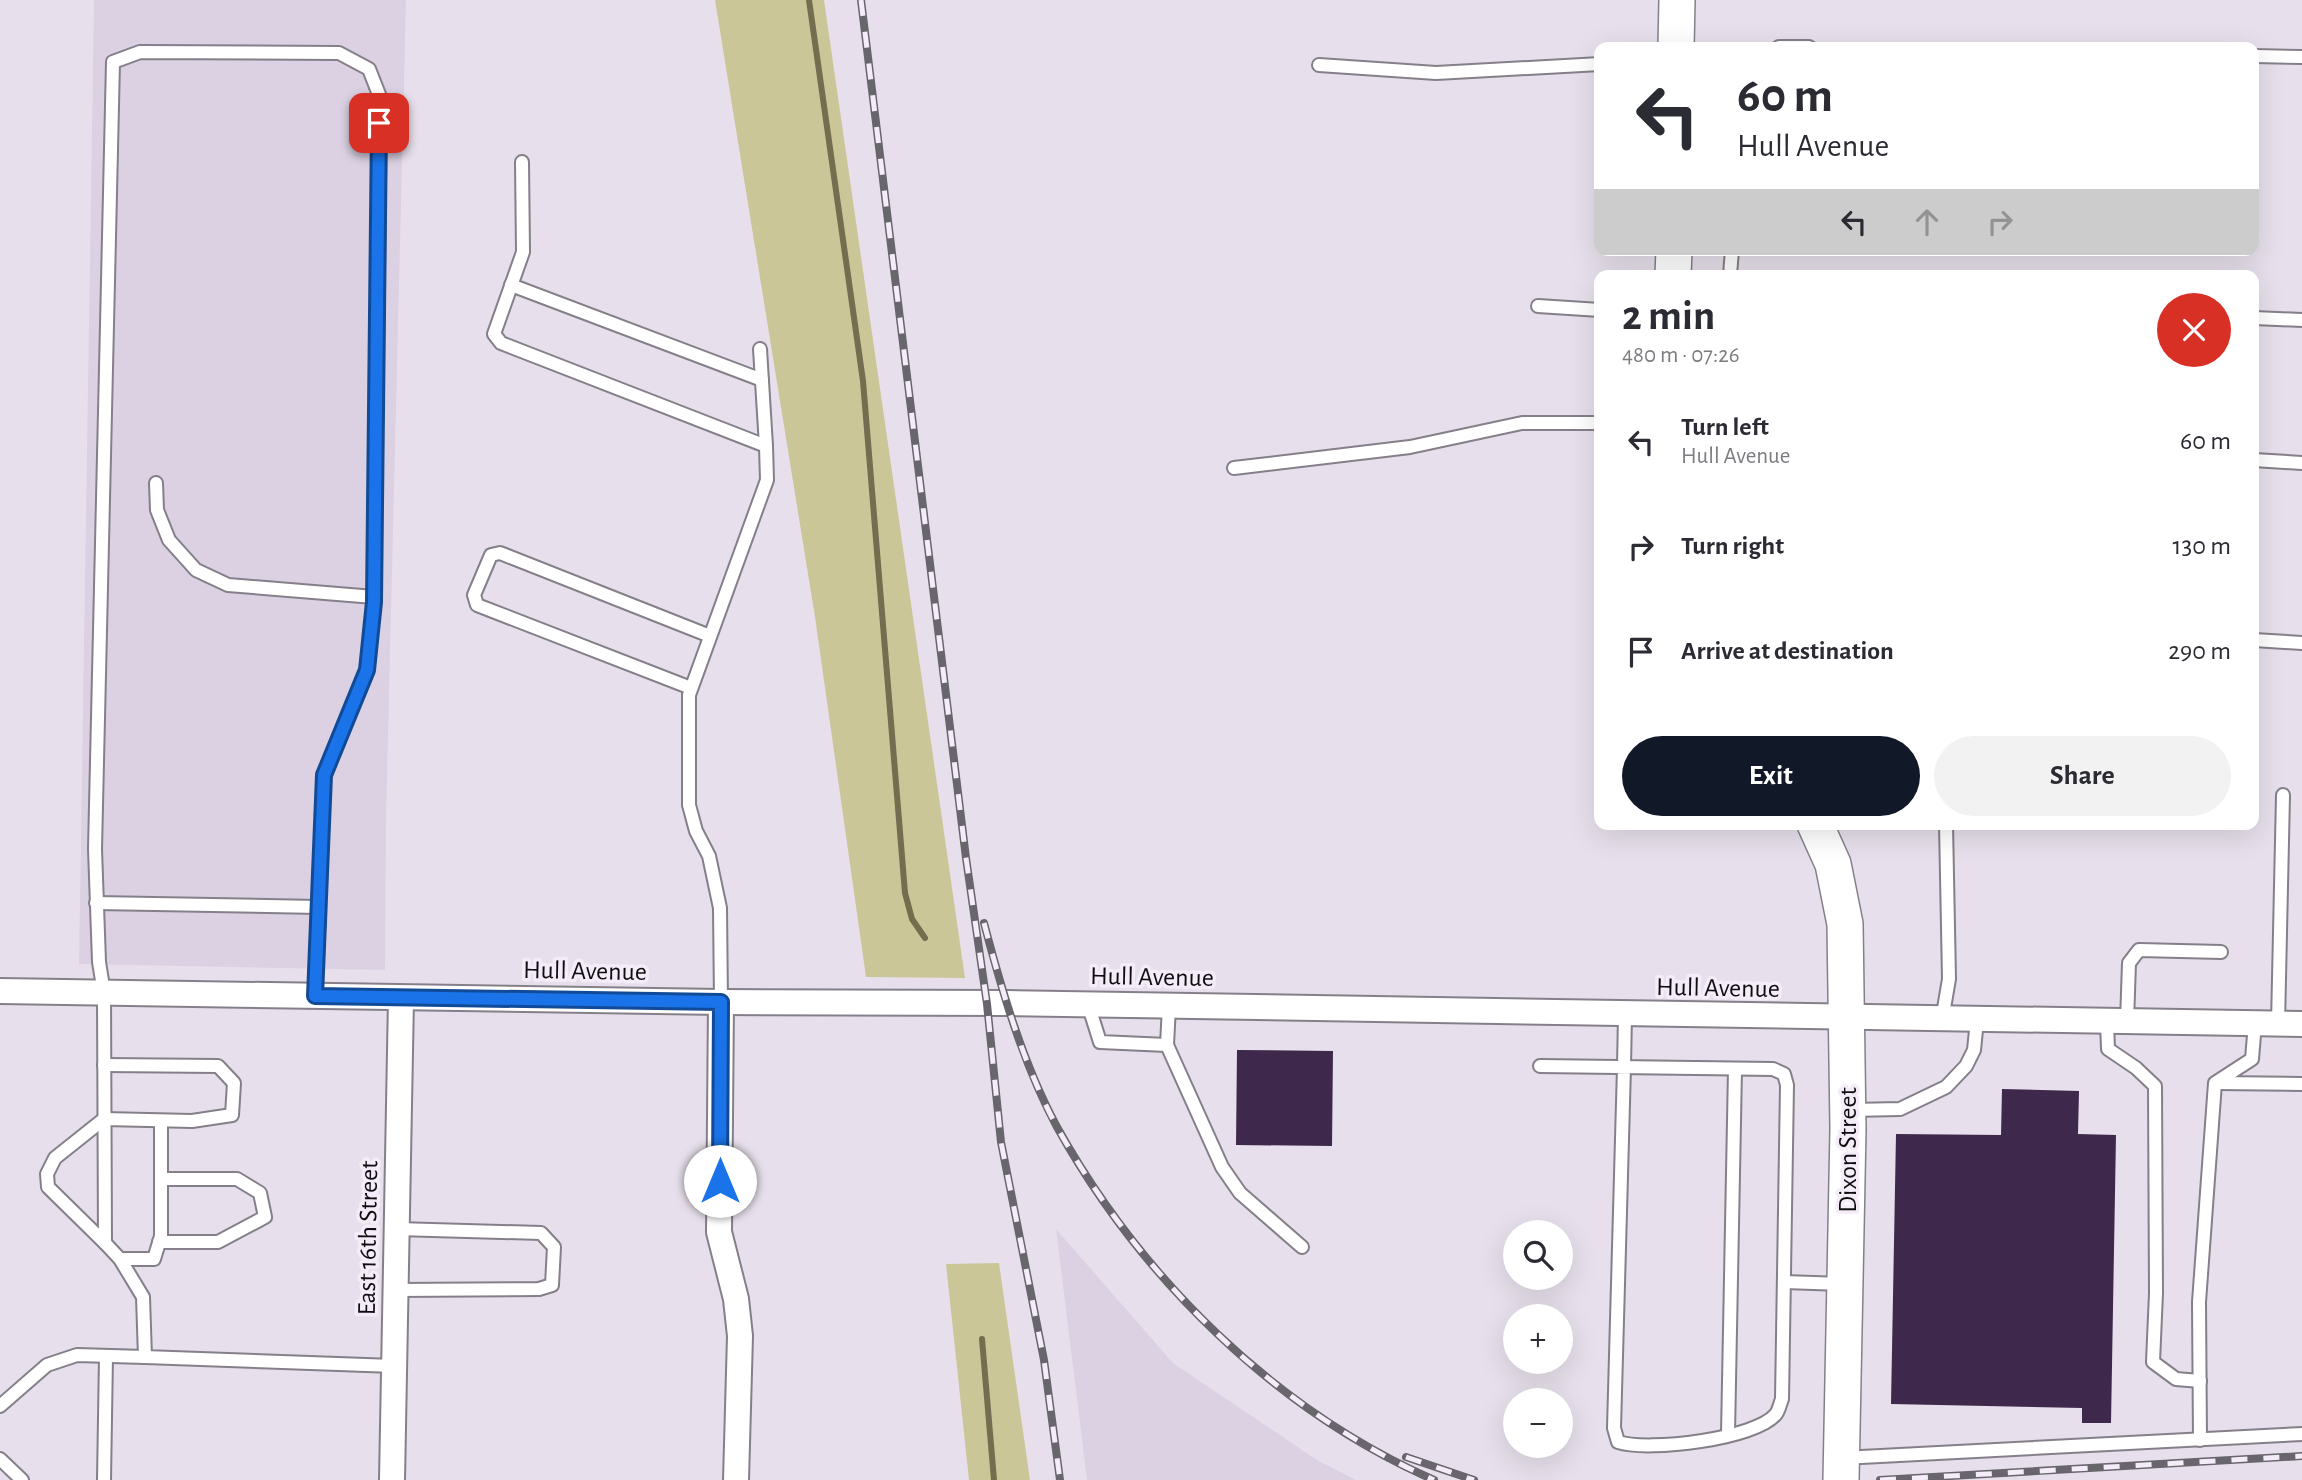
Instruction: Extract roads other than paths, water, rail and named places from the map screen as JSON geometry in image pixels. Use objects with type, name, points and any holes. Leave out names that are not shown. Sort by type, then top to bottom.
[{"type":"street","points":[[1676,42],[1677,0]]},
{"type":"street","name":"Dixon Street","points":[[1818,830],[1833,864],[1845,924],[1847,1110],[1841,1469]]},
{"type":"street","name":"Hull Avenue","points":[[0,991],[721,1002],[1088,1004],[1847,1019],[2278,1024]]},
{"type":"street","name":"East 16th Street","points":[[392,1480],[401,998]]},
{"type":"street","points":[[721,1002],[719,1232],[736,1299],[740,1336],[736,1480]]},
{"type":"lane","points":[[105,1243],[104,993],[96,903],[95,849],[113,62],[140,52],[339,52],[369,69],[380,97],[374,597],[367,670],[324,775],[315,996]]},
{"type":"lane","points":[[2259,57],[2302,58]]},
{"type":"lane","points":[[1319,65],[1436,73],[1594,64]]},
{"type":"lane","points":[[522,162],[523,252],[494,334],[501,343],[766,446]]},
{"type":"lane","points":[[511,285],[762,380]]},
{"type":"lane","points":[[1538,306],[1594,310]]},
{"type":"lane","points":[[2259,318],[2302,320]]},
{"type":"lane","points":[[721,1002],[720,908],[709,856],[696,831],[689,805],[691,688],[767,480],[760,349]]},
{"type":"lane","points":[[1234,468],[1410,447],[1522,423],[1594,423]]},
{"type":"lane","points":[[2259,460],[2302,463]]},
{"type":"lane","points":[[156,483],[157,510],[169,540],[196,570],[228,585],[374,597]]},
{"type":"lane","points":[[691,688],[477,605],[474,595],[491,555],[500,553],[710,636]]},
{"type":"lane","points":[[2259,640],[2302,642]]},
{"type":"lane","points":[[2215,1083],[2252,1059],[2278,1024],[2283,795]]},
{"type":"lane","points":[[1942,1020],[1950,953],[1946,830]]},
{"type":"lane","points":[[96,903],[319,907]]},
{"type":"lane","points":[[2200,1381],[2176,1379],[2153,1362],[2156,1293],[2155,1086],[2136,1068],[2108,1049],[2117,1022],[2129,963],[2138,950],[2221,952]]},
{"type":"lane","points":[[1088,1004],[1100,1042],[1167,1045]]},
{"type":"lane","points":[[1169,1006],[1167,1045],[1222,1167],[1240,1193],[1302,1247]]},
{"type":"lane","points":[[1540,1066],[1624,1067],[1735,1069],[1773,1069],[1784,1074],[1787,1085],[1782,1399],[1777,1413],[1766,1422],[1691,1444],[1633,1447],[1618,1442],[1614,1428],[1624,1067],[1625,1015]]},
{"type":"lane","points":[[1847,1110],[1900,1109],[1946,1087],[1966,1066],[1974,1050],[1976,1020]]},
{"type":"lane","points":[[104,1065],[218,1066],[234,1083],[232,1115],[192,1121],[104,1119],[55,1158],[47,1174],[48,1187],[120,1259],[143,1297],[145,1357]]},
{"type":"lane","points":[[1728,1434],[1735,1069]]},
{"type":"lane","points":[[2200,1440],[2199,1302],[2215,1083]]},
{"type":"lane","points":[[2215,1083],[2302,1084]]},
{"type":"lane","points":[[120,1259],[153,1259],[159,1242],[161,1121]]},
{"type":"lane","points":[[159,1242],[218,1242],[265,1217],[260,1193],[237,1179],[161,1179]]},
{"type":"lane","points":[[396,1290],[539,1289],[552,1285],[554,1247],[541,1233],[397,1229]]},
{"type":"lane","points":[[1784,1282],[1845,1284]]},
{"type":"lane","points":[[0,1406],[47,1365],[77,1355],[394,1366]]},
{"type":"lane","points":[[104,1480],[106,1356]]},
{"type":"lane","points":[[1841,1469],[2302,1434]]},
{"type":"lane","points":[[0,1459],[22,1480]]},
{"type":"waterway","points":[[809,0],[863,381],[905,893],[912,919],[925,938]]},
{"type":"waterway","points":[[982,1339],[994,1480]]},
{"type":"railway","points":[[861,0],[966,858],[987,1004],[1001,1142],[1044,1360],[1060,1480]]},
{"type":"railway","points":[[984,923],[1015,1027],[1045,1103],[1091,1183],[1129,1236],[1171,1287],[1217,1334],[1267,1377],[1320,1417],[1376,1451],[1434,1480]]},
{"type":"railway","points":[[1880,1480],[2302,1456]]},
{"type":"railway","points":[[1406,1457],[1474,1480]]}]
